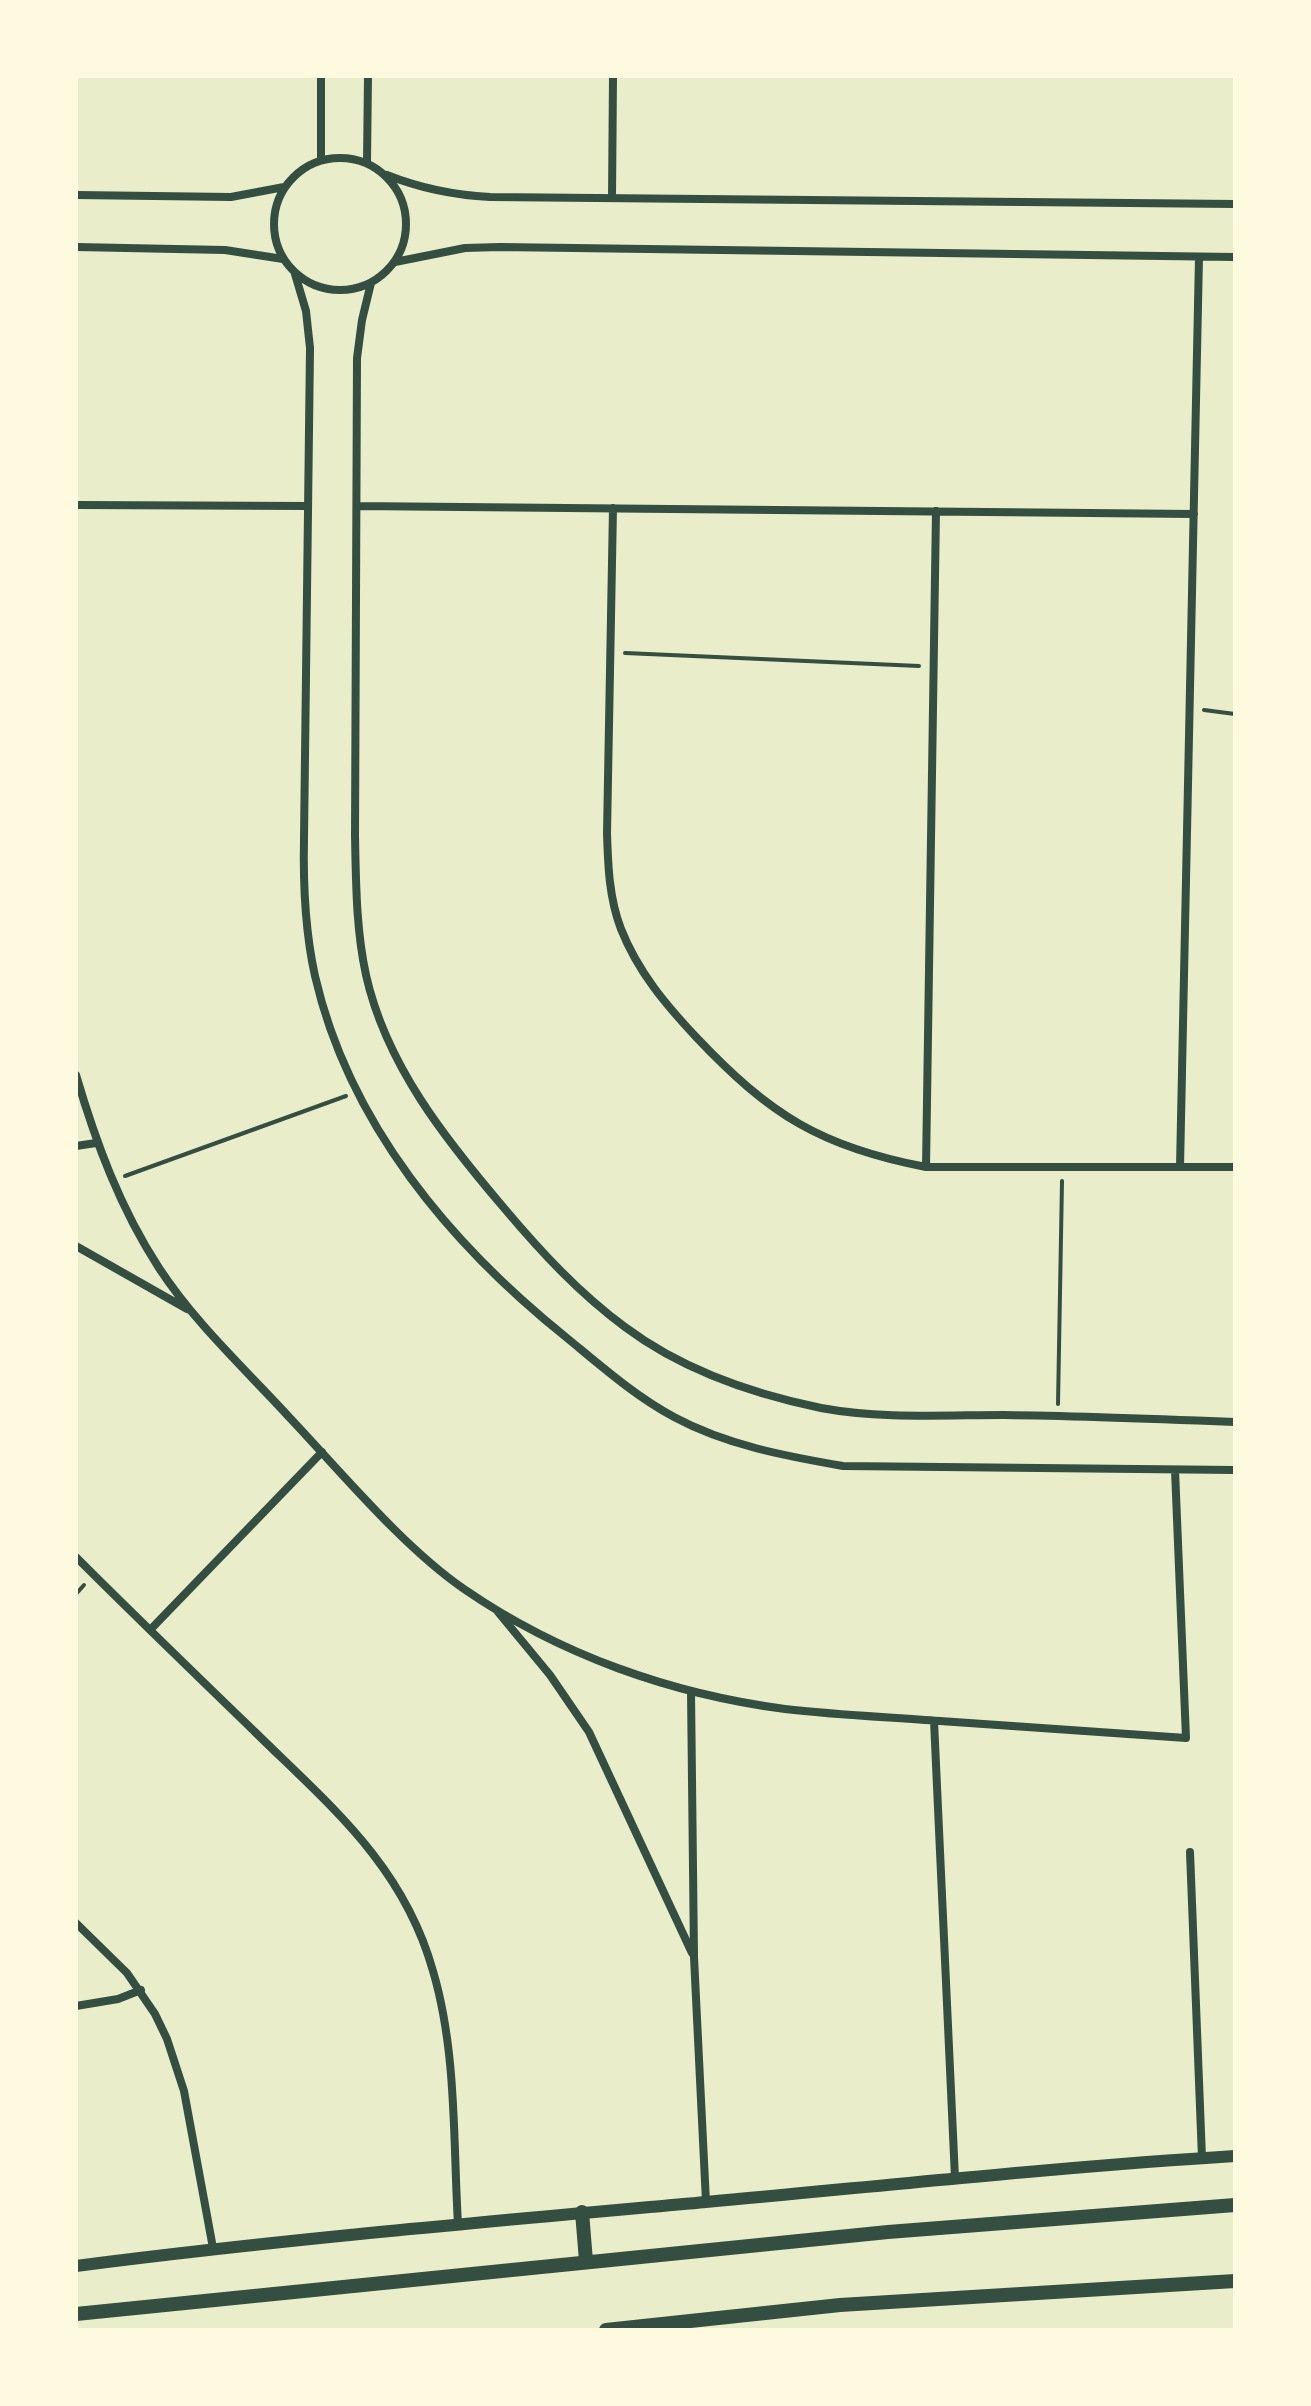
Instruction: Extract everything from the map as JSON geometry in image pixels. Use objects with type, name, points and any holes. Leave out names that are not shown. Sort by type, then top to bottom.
[{"type":"main road","points":[[76,2314],[888,2232],[1235,2205]]},
{"type":"main road","points":[[582,2212],[586,2261]]},
{"type":"main road","points":[[606,2330],[736,2323],[840,2305],[1235,2281]]},
{"type":"street","points":[[321,76],[321,160]]},
{"type":"street","points":[[367,162],[368,76]]},
{"type":"street","points":[[612,198],[613,76]]},
{"type":"street","points":[[387,175],[400,195],[407,217],[405,241],[395,262],[371,283],[345,291],[318,287],[295,274],[283,259],[274,235],[275,210],[284,187],[300,170],[321,160],[344,157],[367,162],[387,175],[420,188],[454,195],[1235,204]]},
{"type":"street","points":[[76,195],[231,197],[284,187]]},
{"type":"street","points":[[76,247],[225,250],[283,259]]},
{"type":"street","points":[[395,262],[465,248],[500,247],[1235,257]]},
{"type":"street","points":[[1180,1167],[1199,257]]},
{"type":"street","points":[[295,274],[306,311],[310,348],[303,853],[306,915],[315,976],[328,1021],[357,1093],[378,1132],[413,1182],[493,1273],[540,1317],[630,1389],[675,1417],[725,1439],[783,1456],[843,1466],[1235,1470]]},
{"type":"street","points":[[371,283],[357,358],[357,906],[366,976],[389,1043],[424,1106],[466,1164],[552,1264],[626,1328],[689,1365],[754,1391],[823,1408],[894,1414],[1235,1422]]},
{"type":"street","points":[[76,505],[307,506]]},
{"type":"street","points":[[357,506],[1194,514]]},
{"type":"street","points":[[613,508],[609,880],[620,927],[640,969],[668,1008],[737,1080],[770,1106],[806,1129],[884,1159],[926,1167],[1235,1167]]},
{"type":"street","points":[[926,1167],[936,511]]},
{"type":"street","points":[[76,1075],[111,1181],[160,1270],[190,1311],[322,1452],[430,1562],[462,1588],[496,1610],[589,1657],[639,1676],[691,1691],[784,1708],[1186,1738],[1175,1470]]},
{"type":"street","points":[[76,1146],[96,1143]]},
{"type":"street","points":[[76,1246],[190,1311]]},
{"type":"street","points":[[150,1630],[322,1452]]},
{"type":"street","points":[[76,1557],[362,1838],[404,1900],[420,1933],[442,2004],[448,2045],[458,2224]]},
{"type":"street","points":[[496,1610],[550,1675],[589,1732],[694,1957]]},
{"type":"street","points":[[691,1691],[694,1957],[706,2202]]},
{"type":"street","points":[[934,1721],[955,2178]]},
{"type":"street","points":[[1190,1852],[1202,2158]]},
{"type":"street","points":[[76,1923],[141,1990],[177,2065],[213,2248]]},
{"type":"street","points":[[76,2006],[118,1999],[141,1990]]},
{"type":"street","points":[[76,2266],[213,2248],[582,2212],[1235,2156]]},
{"type":"path","points":[[610,653],[934,666]]},
{"type":"path","points":[[1190,709],[1235,714]]},
{"type":"path","points":[[111,1181],[357,1093]]},
{"type":"path","points":[[1058,1416],[1062,1167]]}]
